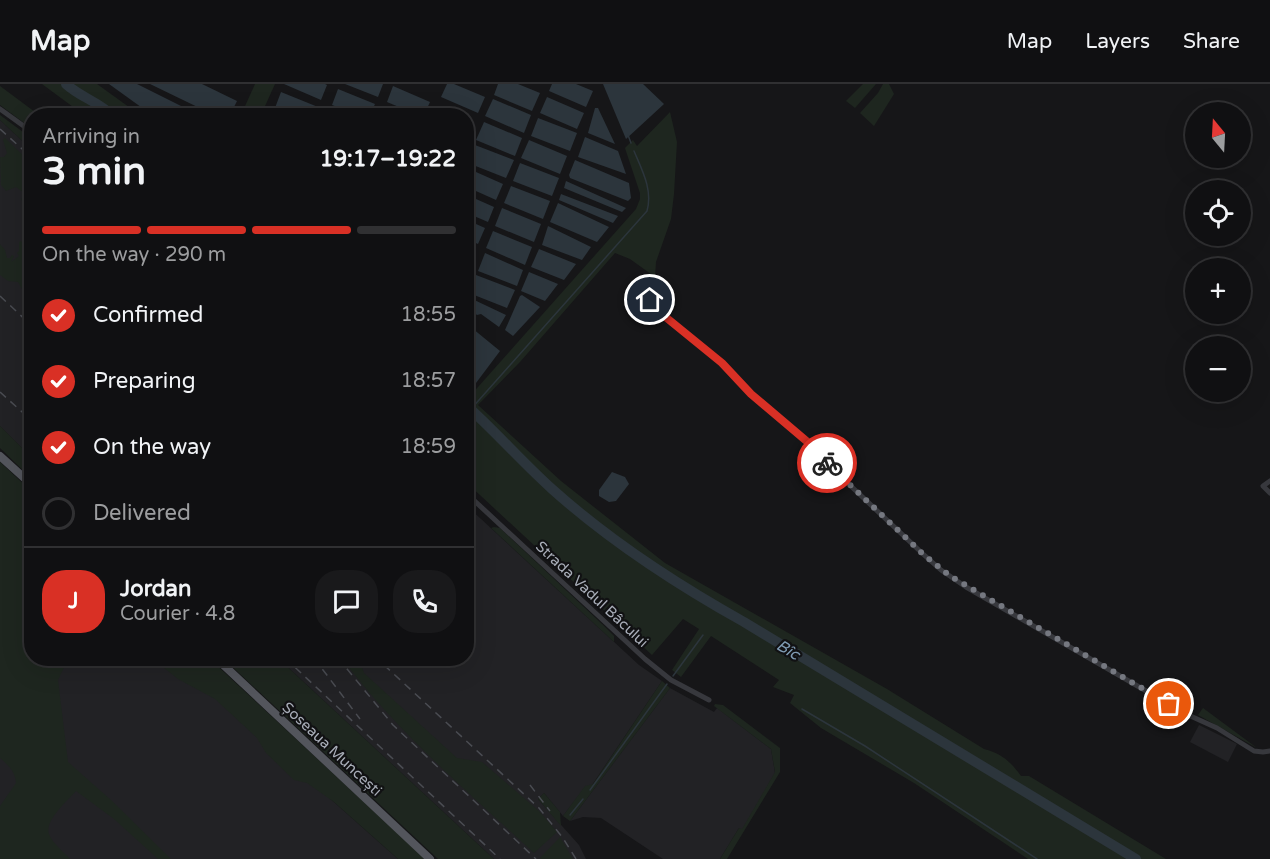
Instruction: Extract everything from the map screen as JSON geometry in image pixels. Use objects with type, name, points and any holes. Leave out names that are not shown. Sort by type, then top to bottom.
[{"type":"main road","points":[[0,456],[24,478]]},
{"type":"main road","name":"Șoseaua Muncești","points":[[225,666],[430,859]]},
{"type":"street","points":[[0,109],[24,126]]},
{"type":"street","points":[[650,300],[652,306],[722,363],[751,394],[810,444],[868,503],[941,570],[966,587],[1186,714],[1254,751],[1270,751]]},
{"type":"street","points":[[1270,481],[1263,486],[1270,493]]},
{"type":"street","name":"Strada Vadul Bâcului","points":[[474,501],[645,659],[677,684],[709,700]]},
{"type":"shaded area","points":[[42,84],[97,84],[130,108],[75,108]]},
{"type":"shaded area","points":[[109,84],[137,84],[185,108],[142,108]]},
{"type":"shaded area","points":[[150,84],[202,84],[237,101],[234,108],[200,108]]},
{"type":"shaded area","points":[[255,84],[275,84],[264,108],[244,108]]},
{"type":"shaded area","points":[[284,84],[325,84],[327,85],[321,100]]},
{"type":"shaded area","points":[[345,84],[383,84],[378,97]]},
{"type":"shaded area","points":[[447,84],[454,84],[485,97],[478,113],[474,111],[474,108],[466,108],[441,97]]},
{"type":"shaded area","points":[[498,84],[518,84],[540,93],[532,111],[494,95]]},
{"type":"shaded area","points":[[552,84],[576,84],[593,91],[586,107],[549,91]]},
{"type":"shaded area","points":[[603,84],[643,84],[664,104],[626,139]]},
{"type":"shaded area","points":[[863,84],[876,84],[855,108],[846,101]]},
{"type":"shaded area","points":[[883,84],[889,84],[894,94],[874,126],[860,113]]},
{"type":"shaded area","points":[[0,86],[30,108],[24,108],[24,123],[0,105]]},
{"type":"shaded area","points":[[393,86],[430,102],[427,108],[401,108],[387,102]]},
{"type":"shaded area","points":[[338,89],[375,104],[373,108],[340,108],[332,105]]},
{"type":"shaded area","points":[[281,92],[318,107],[318,108],[275,108]]},
{"type":"shaded area","points":[[547,97],[584,113],[577,129],[540,113]]},
{"type":"shaded area","points":[[493,99],[531,115],[524,133],[485,116]]},
{"type":"shaded area","points":[[595,108],[598,108],[615,144],[588,133]]},
{"type":"shaded area","points":[[670,112],[677,142],[674,194],[671,219],[656,262],[655,277],[630,259],[615,253],[520,362],[478,405],[561,481],[665,563],[887,689],[984,749],[996,753],[1009,762],[1021,776],[1029,776],[1166,859],[1028,859],[914,783],[821,728],[790,703],[794,695],[773,687],[779,680],[711,636],[681,677],[672,670],[699,629],[683,619],[652,655],[474,490],[474,391],[636,209],[640,193],[625,148],[633,140],[637,146]]},
{"type":"shaded area","points":[[0,115],[24,133],[24,142],[0,120]]},
{"type":"shaded area","points":[[538,118],[577,133],[570,151],[531,136]]},
{"type":"shaded area","points":[[0,120],[24,142],[24,450],[0,426]]},
{"type":"shaded area","points":[[484,122],[522,138],[515,156],[476,140]]},
{"type":"shaded area","points":[[585,137],[618,151],[626,174],[578,157]]},
{"type":"shaded area","points":[[5,138],[24,156],[24,193],[16,187],[6,191],[1,185],[0,157],[4,157],[7,153],[3,140]]},
{"type":"shaded area","points":[[529,140],[567,156],[560,174],[521,158]]},
{"type":"shaded area","points":[[475,145],[514,160],[506,178],[474,165]]},
{"type":"shaded area","points":[[575,160],[629,183],[631,198],[628,201],[570,178]]},
{"type":"shaded area","points":[[520,163],[559,178],[552,196],[513,181]]},
{"type":"shaded area","points":[[474,171],[503,184],[496,200],[474,190]]},
{"type":"shaded area","points":[[566,181],[626,208],[622,212],[564,188]]},
{"type":"shaded area","points":[[511,186],[550,201],[543,219],[504,203]]},
{"type":"shaded area","points":[[561,194],[618,216],[613,223],[559,200]]},
{"type":"shaded area","points":[[474,198],[494,207],[488,222],[474,216]]},
{"type":"shaded area","points":[[558,203],[609,227],[597,242],[550,222]]},
{"type":"shaded area","points":[[502,208],[541,224],[534,242],[495,226]]},
{"type":"shaded area","points":[[474,223],[485,228],[478,244],[474,242]]},
{"type":"shaded area","points":[[548,226],[591,247],[582,260],[542,245]]},
{"type":"shaded area","points":[[493,231],[532,247],[525,265],[486,248]]},
{"type":"shaded area","points":[[21,241],[24,245],[24,292],[18,282],[8,281],[0,275],[0,244],[7,258],[14,256],[11,262],[19,256],[17,253]]},
{"type":"shaded area","points":[[539,249],[576,264],[564,280],[531,267]]},
{"type":"shaded area","points":[[485,253],[523,270],[517,286],[478,271]]},
{"type":"shaded area","points":[[529,272],[558,284],[545,301],[521,291]]},
{"type":"shaded area","points":[[476,275],[515,290],[507,308],[474,295]]},
{"type":"shaded area","points":[[522,295],[540,307],[513,336],[505,330]]},
{"type":"shaded area","points":[[474,300],[506,315],[499,327],[481,314],[477,315],[474,312]]},
{"type":"shaded area","points":[[474,330],[500,351],[474,386]]},
{"type":"shaded area","points":[[0,426],[24,450],[24,471],[0,448]]},
{"type":"shaded area","points":[[0,462],[24,484],[24,666],[65,666],[58,680],[68,762],[111,800],[171,859],[158,859],[114,819],[76,791],[53,817],[48,829],[53,841],[70,859],[0,859],[0,806],[16,783],[11,769],[0,758]]},
{"type":"shaded area","points":[[612,472],[625,477],[629,484],[616,501],[609,502],[599,496],[599,490]]},
{"type":"shaded area","points":[[0,508],[24,620],[24,666],[181,666],[398,859],[0,859]]},
{"type":"shaded area","points":[[474,512],[639,665],[662,681],[592,785],[585,787],[563,816],[544,793],[538,799],[579,845],[586,859],[494,859],[287,666],[474,666]]},
{"type":"shaded area","points":[[491,528],[500,528],[602,624],[614,636],[614,642]]},
{"type":"shaded area","points":[[162,666],[218,666],[425,859],[398,859],[334,802],[307,783],[294,780],[266,753],[257,738],[215,699],[178,679]]},
{"type":"shaded area","points":[[231,666],[287,666],[494,859],[438,859]]},
{"type":"shaded area","points":[[348,666],[362,666],[364,673],[457,758],[482,762],[539,811],[557,832],[534,853],[434,761]]},
{"type":"shaded area","points":[[662,681],[670,688],[570,821],[563,816],[585,786],[593,784]]},
{"type":"shaded area","points":[[670,688],[714,712],[717,708],[771,749],[775,773],[742,830],[739,828],[720,859],[663,859],[601,818],[583,817],[570,821]]},
{"type":"shaded area","points":[[715,704],[723,705],[780,748],[780,772],[727,859],[720,859],[739,828],[742,829],[775,772],[771,749],[714,706]]},
{"type":"shaded area","points":[[1203,708],[1257,748],[1198,715]]},
{"type":"shaded area","points":[[1199,725],[1237,744],[1228,762],[1190,742]]},
{"type":"shaded area","points":[[544,793],[560,812],[561,826],[538,799]]},
{"type":"shaded area","points":[[560,837],[573,859],[541,859],[540,858]]},
{"type":"waterway","name":"Bîc","points":[[66,84],[103,108]]},
{"type":"waterway","points":[[628,135],[631,143]]},
{"type":"waterway","points":[[474,406],[647,211],[648,188],[634,151]]},
{"type":"waterway","name":"Bîc","points":[[474,413],[552,489],[644,561],[1136,859]]},
{"type":"waterway","points":[[673,676],[703,635]]},
{"type":"waterway","points":[[590,790],[667,684]]},
{"type":"waterway","points":[[802,709],[865,746],[1037,859]]},
{"type":"waterway","points":[[570,815],[583,799]]},
{"type":"railway","points":[[0,129],[24,151]]},
{"type":"railway","points":[[0,296],[24,318]]},
{"type":"railway","points":[[0,392],[24,414]]},
{"type":"railway","points":[[294,666],[500,859]]},
{"type":"railway","points":[[320,666],[360,719]]},
{"type":"railway","points":[[345,666],[393,725],[536,859]]},
{"type":"railway","points":[[385,666],[539,808],[563,838],[576,859]]},
{"type":"railway","points":[[530,785],[550,811]]},
{"type":"way so far","points":[[827,463],[941,570],[966,587],[1169,704]]},
{"type":"route","points":[[650,300],[652,306],[722,363],[731,375],[782,422],[810,444],[827,463]]}]
